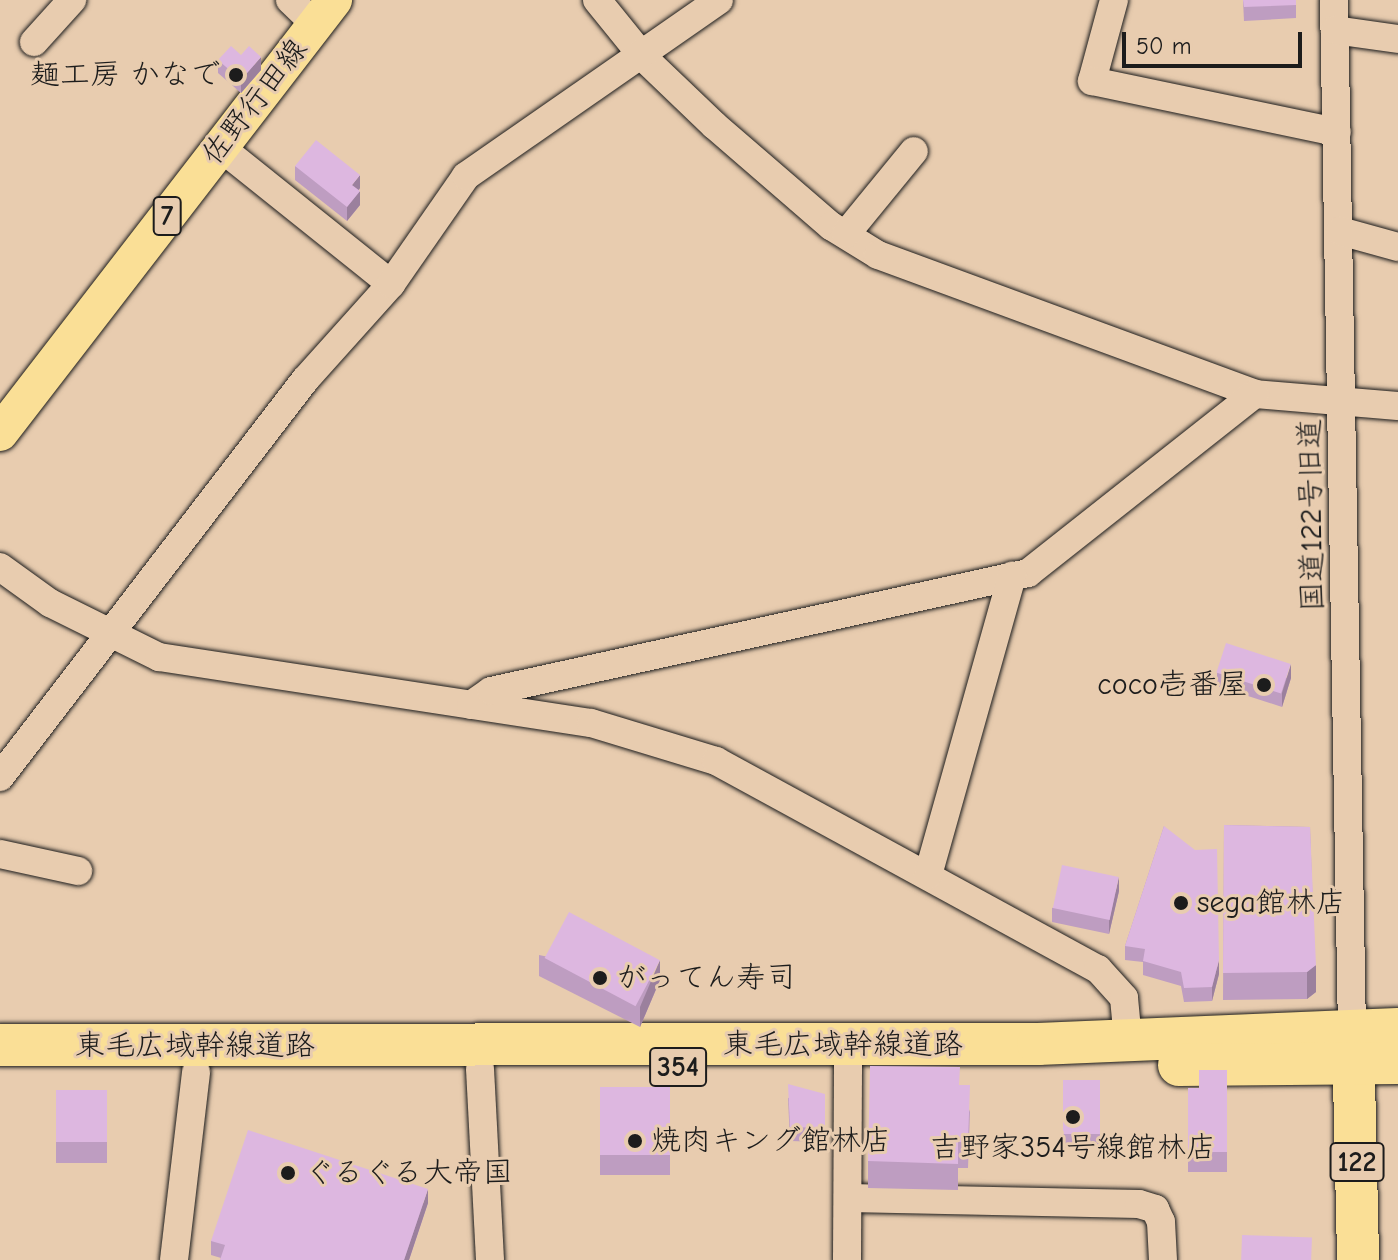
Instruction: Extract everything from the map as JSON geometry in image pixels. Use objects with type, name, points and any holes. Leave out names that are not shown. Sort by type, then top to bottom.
[{"type":"highway","name":"東毛広域幹線道路","points":[[0,1045],[848,1055],[1354,1046],[1398,1029]]},
{"type":"highway","name":"東毛広域幹線道路","points":[[0,1072],[480,1069],[848,1055],[1128,1040],[1354,1046],[1398,1063]]},
{"type":"highway","name":"122","points":[[1354,1046],[1358,1260]]},
{"type":"main road","name":"佐野行田線","points":[[0,433],[220,147],[313,8]]},
{"type":"street","points":[[34,42],[72,0]]},
{"type":"street","points":[[597,0],[644,58],[846,234],[878,255],[1034,317],[1255,394],[1398,406]]},
{"type":"street","points":[[0,777],[111,637],[305,380],[391,284],[466,176],[644,58],[719,0]]},
{"type":"street","points":[[1114,0],[1092,81],[1337,132]]},
{"type":"street","name":"国道122号旧道","points":[[1334,0],[1354,1046]]},
{"type":"street","points":[[1335,30],[1398,39]]},
{"type":"street","points":[[220,147],[391,284]]},
{"type":"street","points":[[846,234],[914,151]]},
{"type":"street","points":[[1340,231],[1398,247]]},
{"type":"street","points":[[471,705],[491,691],[1028,573],[1255,394]]},
{"type":"street","points":[[0,567],[111,637],[218,671],[591,723],[716,761],[928,875],[1116,982],[1128,1040]]},
{"type":"street","points":[[928,875],[1012,576]]},
{"type":"street","points":[[0,854],[78,871]]},
{"type":"street","points":[[847,1260],[848,1055]]},
{"type":"street","points":[[480,1069],[490,1260]]},
{"type":"street","points":[[174,1260],[196,1072]]},
{"type":"street","points":[[848,1198],[1139,1204],[1155,1209],[1161,1222],[1163,1260]]},
{"type":"building","points":[[1243,0],[1296,0],[1296,5],[1244,7]]},
{"type":"building","points":[[231,46],[241,55],[249,46],[261,57],[241,80],[218,60]]},
{"type":"building","points":[[316,140],[360,175],[352,185],[360,191],[347,207],[295,166]]},
{"type":"building","points":[[1226,643],[1291,664],[1281,693],[1216,672]]},
{"type":"building","points":[[1224,825],[1310,827],[1316,965],[1307,972],[1223,973]]},
{"type":"building","name":"sega館林店","points":[[1164,826],[1195,850],[1217,849],[1219,960],[1212,987],[1184,988],[1181,972],[1143,961],[1145,949],[1125,946]]},
{"type":"building","points":[[1062,865],[1119,877],[1110,920],[1053,908]]},
{"type":"building","points":[[569,912],[660,960],[636,1006],[545,958]]},
{"type":"building","points":[[870,1066],[960,1067],[959,1085],[970,1085],[968,1142],[958,1142],[958,1164],[868,1161]]},
{"type":"building","points":[[1199,1070],[1227,1070],[1227,1152],[1188,1152],[1188,1088],[1199,1088]]},
{"type":"building","points":[[1063,1080],[1100,1080],[1100,1134],[1063,1134]]},
{"type":"building","points":[[788,1084],[825,1094],[825,1128],[790,1127]]},
{"type":"building","name":"焼肉キング館林店","points":[[600,1087],[670,1087],[670,1155],[600,1155]]},
{"type":"building","points":[[56,1090],[107,1090],[107,1142],[56,1142]]},
{"type":"building","name":"ぐるぐる大帝国","points":[[248,1130],[428,1189],[404,1260],[220,1260],[225,1245],[211,1241]]},
{"type":"building","points":[[1242,1235],[1312,1237],[1311,1260],[1241,1260]]},
{"type":"place","name":"麺工房 かなで","points":[[236,75]]},
{"type":"place","name":"coco壱番屋","points":[[1264,685]]},
{"type":"place","name":"sega館林店","points":[[1181,903]]},
{"type":"place","name":"がってん寿司","points":[[600,978]]},
{"type":"place","name":"吉野家354号線館林店","points":[[1073,1117]]},
{"type":"place","name":"焼肉キング館林店","points":[[635,1141]]},
{"type":"place","name":"ぐるぐる大帝国","points":[[288,1173]]}]
